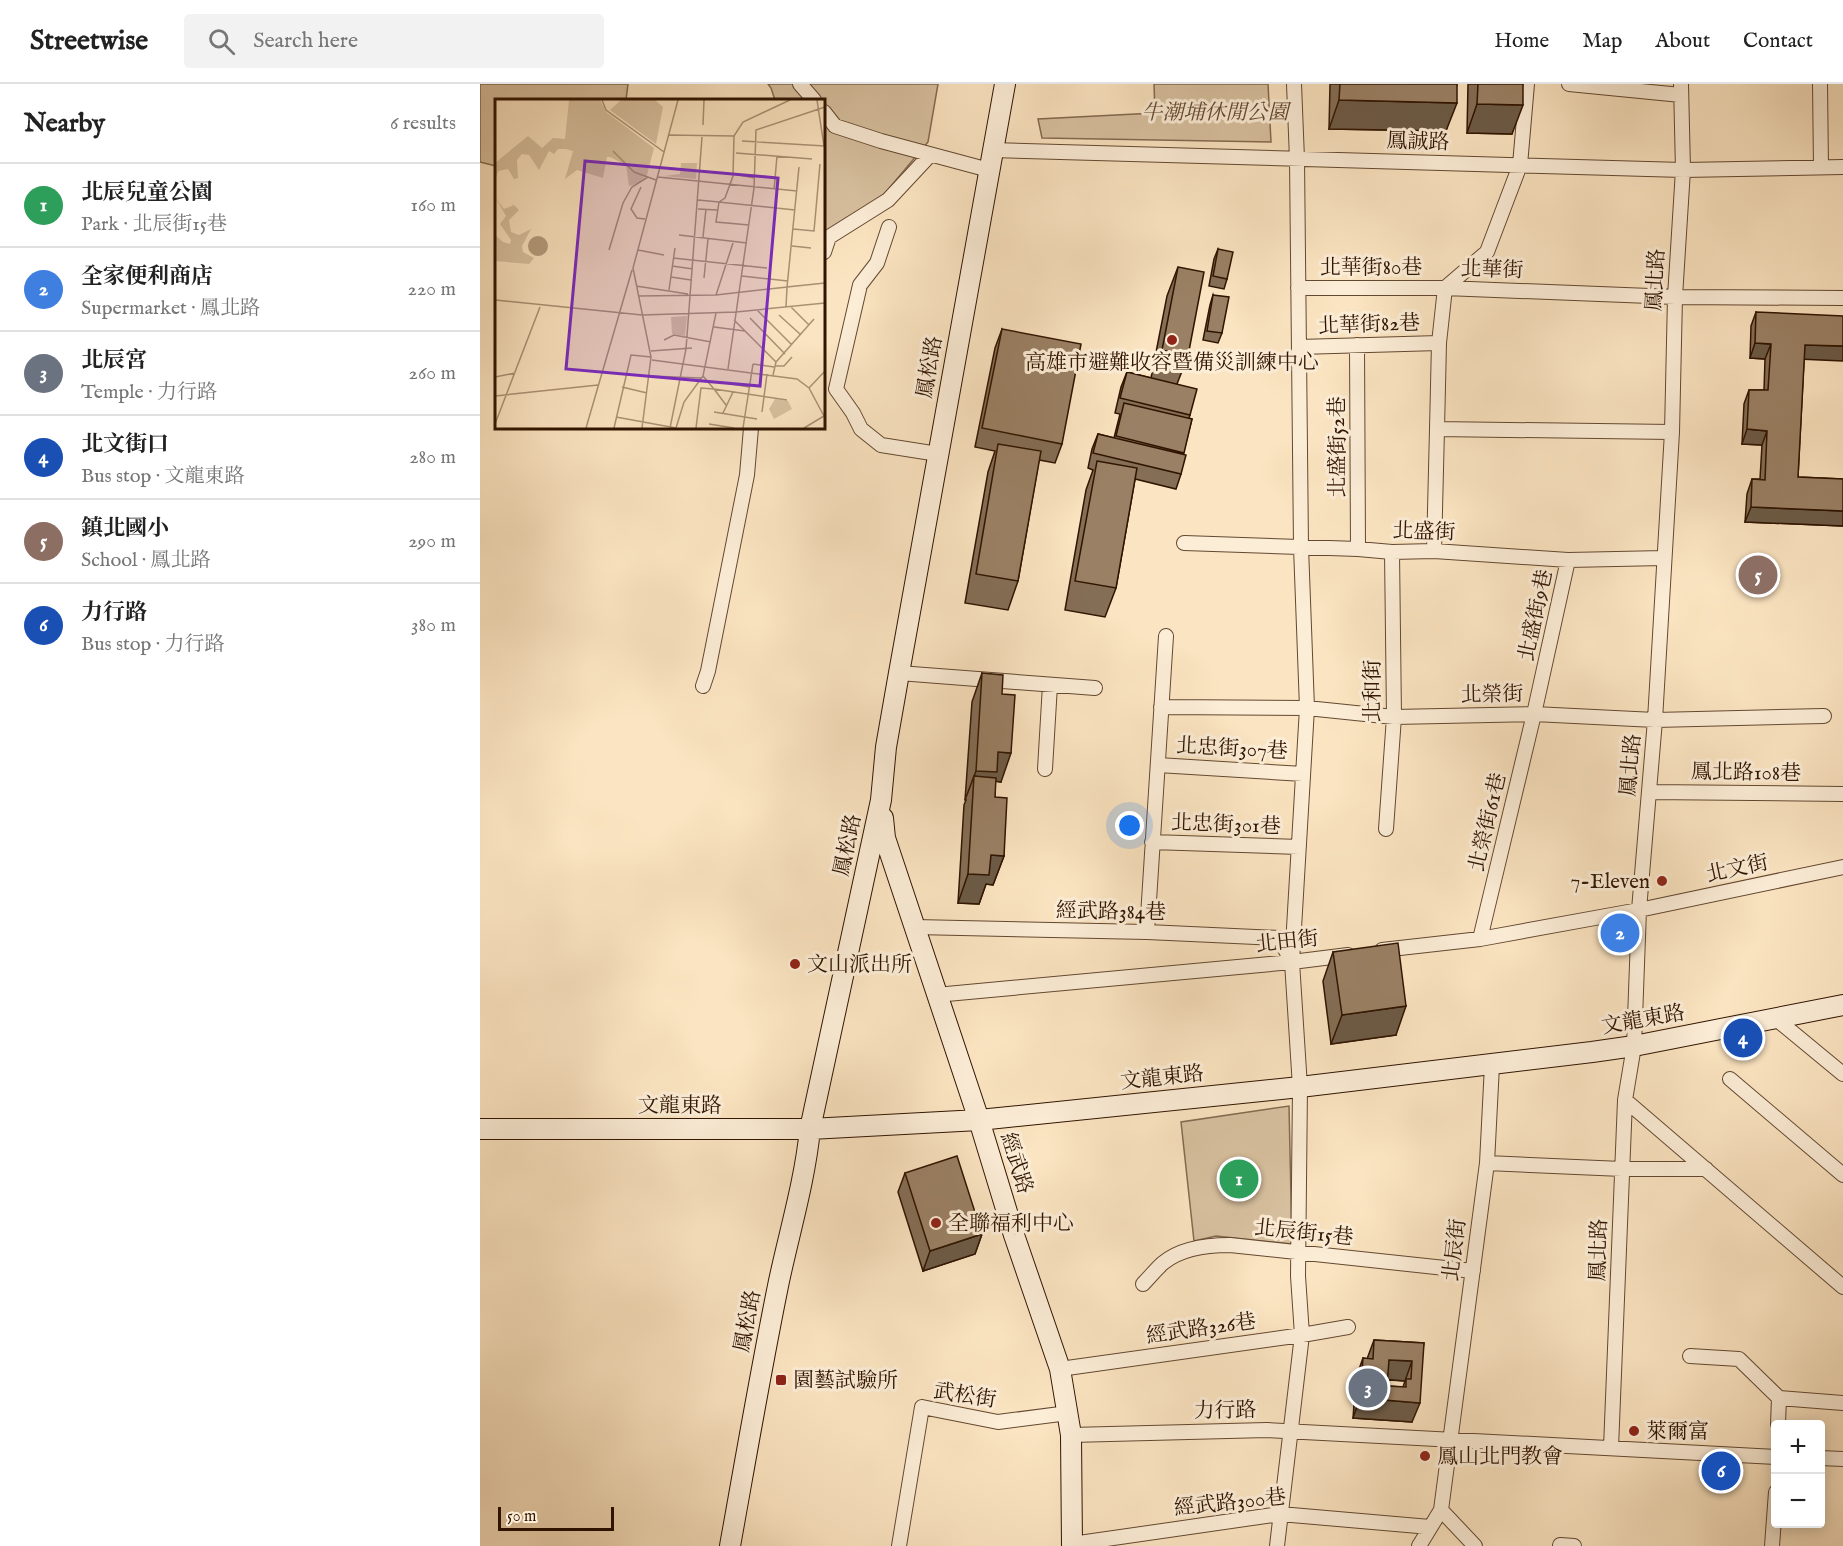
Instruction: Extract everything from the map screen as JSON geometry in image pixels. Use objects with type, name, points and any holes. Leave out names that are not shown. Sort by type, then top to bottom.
[{"type":"street","points":[[800,84],[813,99]]},
{"type":"street","name":"鳳松路","points":[[730,1546],[779,1281],[881,800],[886,747],[898,673],[1005,84]]},
{"type":"street","points":[[1277,1546],[1302,1335],[1298,1252],[1300,1087],[1292,962],[1307,708],[1301,547],[1297,159],[1294,84]]},
{"type":"street","points":[[1445,288],[1487,252],[1520,165],[1527,84]]},
{"type":"street","points":[[1569,84],[1681,90]]},
{"type":"street","points":[[1820,84],[1821,167]]},
{"type":"street","name":"鳳北路","points":[[1611,1448],[1625,1100],[1634,1046],[1639,910],[1655,720],[1672,432],[1675,297],[1683,170],[1681,90]]},
{"type":"street","points":[[825,113],[835,126],[989,170]]},
{"type":"street","name":"鳳誠路","points":[[992,150],[1683,170],[1843,167]]},
{"type":"street","points":[[825,249],[829,237],[888,200],[930,155]]},
{"type":"street","points":[[889,227],[877,263],[860,285],[836,389],[853,412],[861,429],[881,445],[938,454]]},
{"type":"street","name":"北華街80巷","points":[[1298,288],[1445,288]]},
{"type":"street","name":"北華街","points":[[1434,551],[1439,343],[1445,288],[1675,297],[1843,298]]},
{"type":"street","name":"北華街82巷","points":[[1299,347],[1439,343]]},
{"type":"street","name":"北盛街52巷","points":[[1358,345],[1358,549]]},
{"type":"street","points":[[703,686],[708,671],[747,475],[751,429]]},
{"type":"street","points":[[1437,429],[1672,432]]},
{"type":"street","name":"北盛街","points":[[1184,543],[1392,552],[1434,551],[1568,560],[1664,558]]},
{"type":"street","name":"北和街","points":[[1386,829],[1394,717],[1392,552]]},
{"type":"street","name":"北盛街9巷","points":[[1534,714],[1568,560]]},
{"type":"street","points":[[1147,932],[1166,636]]},
{"type":"street","points":[[898,673],[1095,688]]},
{"type":"street","points":[[1045,769],[1050,685]]},
{"type":"street","name":"北榮街","points":[[1161,707],[1307,708],[1394,717],[1534,714],[1655,720],[1824,716]]},
{"type":"street","name":"北榮街61巷","points":[[1480,939],[1534,714]]},
{"type":"street","name":"北忠街307巷","points":[[1158,765],[1303,774]]},
{"type":"street","name":"鳳北路108巷","points":[[1649,792],[1843,794]]},
{"type":"street","name":"經武路","points":[[881,800],[885,838],[1060,1369],[1071,1435],[1072,1545]]},
{"type":"street","name":"北忠街301巷","points":[[1152,842],[1299,847]]},
{"type":"street","name":"北文街","points":[[1639,910],[1843,867]]},
{"type":"street","name":"北田街","points":[[936,995],[1292,962],[1480,939],[1639,910]]},
{"type":"street","name":"經武路384巷","points":[[915,927],[1147,932],[1279,938],[1292,962]]},
{"type":"street","name":"文龍東路","points":[[480,1130],[810,1129],[978,1120],[1492,1065],[1634,1046],[1843,1005]]},
{"type":"street","points":[[1775,1018],[1843,1074]]},
{"type":"street","name":"北辰街","points":[[1441,1510],[1487,1163],[1492,1065]]},
{"type":"street","points":[[1730,1079],[1843,1175]]},
{"type":"street","points":[[1625,1100],[1843,1287]]},
{"type":"street","points":[[1487,1163],[1622,1169],[1706,1169]]},
{"type":"street","name":"北辰街15巷","points":[[1143,1284],[1164,1262],[1186,1251],[1211,1245],[1230,1245],[1473,1271]]},
{"type":"street","name":"經武路326巷","points":[[1060,1369],[1348,1327]]},
{"type":"street","points":[[1690,1356],[1739,1359],[1779,1398],[1843,1403]]},
{"type":"street","points":[[1778,1420],[1779,1398]]},
{"type":"street","name":"武松街","points":[[899,1546],[922,1407],[999,1422],[1068,1413]]},
{"type":"street","name":"力行路","points":[[1071,1435],[1267,1430],[1771,1456]]},
{"type":"street","points":[[1825,1458],[1843,1459]]},
{"type":"street","points":[[1419,1546],[1441,1510],[1475,1546]]},
{"type":"street","name":"經武路300巷","points":[[1072,1545],[1280,1514],[1430,1527]]},
{"type":"street","points":[[1772,1546],[1773,1528]]},
{"type":"green space","points":[[480,84],[628,84],[626,99],[495,99],[495,166],[480,162]]},
{"type":"green space","points":[[768,84],[938,84],[928,142],[876,204],[825,235],[825,99],[775,99]]},
{"type":"green space","name":"牛潮埔休閒公園","points":[[1154,84],[1268,84],[1271,142],[1042,138],[1038,119],[1155,113]]},
{"type":"green space","points":[[1289,1106],[1292,1244],[1216,1236],[1194,1241],[1181,1122]]},
{"type":"building","points":[[1340,84],[1457,84],[1457,103],[1339,100]]},
{"type":"building","points":[[1478,84],[1523,84],[1523,105],[1477,104]]},
{"type":"building","points":[[1218,249],[1233,252],[1227,279],[1213,276]]},
{"type":"building","points":[[1178,267],[1204,272],[1188,356],[1162,350]]},
{"type":"building","points":[[1213,295],[1229,297],[1222,333],[1207,331]]},
{"type":"building","points":[[1756,312],[1843,316],[1843,346],[1805,345],[1798,477],[1843,479],[1843,511],[1751,507],[1752,479],[1765,480],[1767,431],[1747,429],[1749,390],[1768,390],[1771,344],[1755,343]]},
{"type":"building","points":[[1002,329],[1081,344],[1062,444],[982,428]]},
{"type":"building","points":[[1127,372],[1197,389],[1190,415],[1120,398]]},
{"type":"building","points":[[1124,403],[1192,419],[1184,453],[1116,436]]},
{"type":"building","points":[[1098,434],[1186,455],[1181,474],[1093,453]]},
{"type":"building","points":[[998,444],[1041,451],[1018,581],[976,574]]},
{"type":"building","points":[[1097,461],[1137,468],[1116,588],[1075,581]]},
{"type":"building","points":[[982,673],[1003,675],[1002,694],[1015,695],[1011,753],[998,752],[997,772],[976,771]]},
{"type":"building","points":[[974,776],[996,778],[995,797],[1007,798],[1004,856],[991,855],[989,875],[968,874]]},
{"type":"building","points":[[1398,943],[1406,1006],[1342,1015],[1333,952]]},
{"type":"building","name":"全聯福利中心","points":[[957,1156],[982,1234],[930,1251],[905,1173]]},
{"type":"building","points":[[1374,1340],[1424,1343],[1420,1403],[1360,1398],[1363,1358],[1373,1359]],"holes":[[[1389,1360],[1412,1361],[1411,1379],[1406,1379],[1406,1387],[1387,1386]]]},
{"type":"place","name":"高雄市避難收容暨備災訓練中心","points":[[1172,340]]},
{"type":"place","name":"鎮北國小","points":[[1758,575]]},
{"type":"place","name":"7-Eleven","points":[[1662,881]]},
{"type":"place","name":"全家便利商店","points":[[1620,933]]},
{"type":"place","name":"文山派出所","points":[[795,964]]},
{"type":"place","name":"北文街口","points":[[1743,1038]]},
{"type":"place","name":"北辰兒童公園","points":[[1239,1179]]},
{"type":"place","name":"全聯福利中心","points":[[936,1223]]},
{"type":"place","name":"園藝試驗所","points":[[781,1380]]},
{"type":"place","name":"北辰宮","points":[[1368,1388]]},
{"type":"place","name":"萊爾富","points":[[1634,1431]]},
{"type":"place","name":"鳳山北門教會","points":[[1425,1456]]},
{"type":"place","name":"力行路","points":[[1721,1471]]}]
